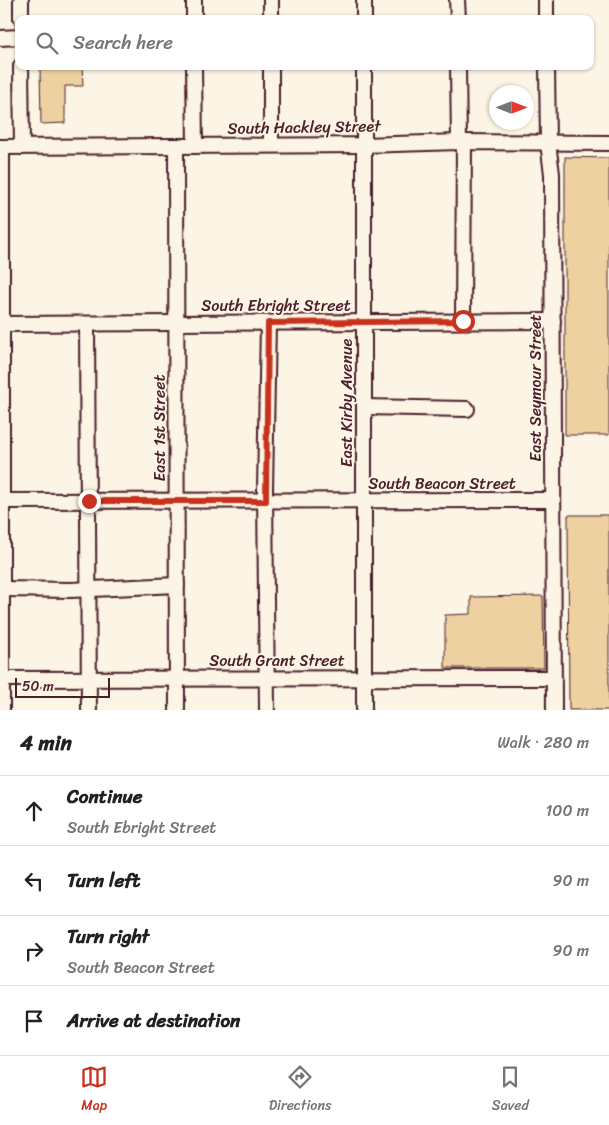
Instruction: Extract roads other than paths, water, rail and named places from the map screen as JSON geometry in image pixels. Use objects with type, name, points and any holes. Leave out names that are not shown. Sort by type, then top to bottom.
[{"type":"street","points":[[21,15],[22,0]]},
{"type":"street","points":[[194,0],[194,15]]},
{"type":"street","points":[[271,0],[271,15]]},
{"type":"street","points":[[364,0],[364,15]]},
{"type":"street","points":[[457,0],[458,15]]},
{"type":"street","points":[[546,0],[546,15]]},
{"type":"street","points":[[0,38],[15,37]]},
{"type":"street","points":[[21,70],[22,147]]},
{"type":"street","points":[[194,70],[195,146]]},
{"type":"street","points":[[271,70],[271,145]]},
{"type":"street","name":"East Kirby Avenue","points":[[364,70],[364,710]]},
{"type":"street","points":[[458,70],[462,142],[463,321]]},
{"type":"street","name":"East Seymour Street","points":[[547,70],[548,143],[552,174],[554,710]]},
{"type":"street","name":"South Hackley Street","points":[[1,147],[363,145],[462,142],[609,143]]},
{"type":"street","name":"East 1st Street","points":[[176,146],[177,710]]},
{"type":"street","points":[[1,147],[2,710]]},
{"type":"street","name":"South Ebright Street","points":[[1,324],[553,321]]},
{"type":"street","points":[[267,710],[266,501],[268,323]]},
{"type":"street","points":[[87,324],[89,710]]},
{"type":"street","points":[[364,407],[467,409]]},
{"type":"street","name":"South Beacon Street","points":[[1,501],[553,500]]},
{"type":"street","points":[[2,589],[71,590],[177,586]]},
{"type":"street","name":"South Grant Street","points":[[1,679],[553,678]]}]
